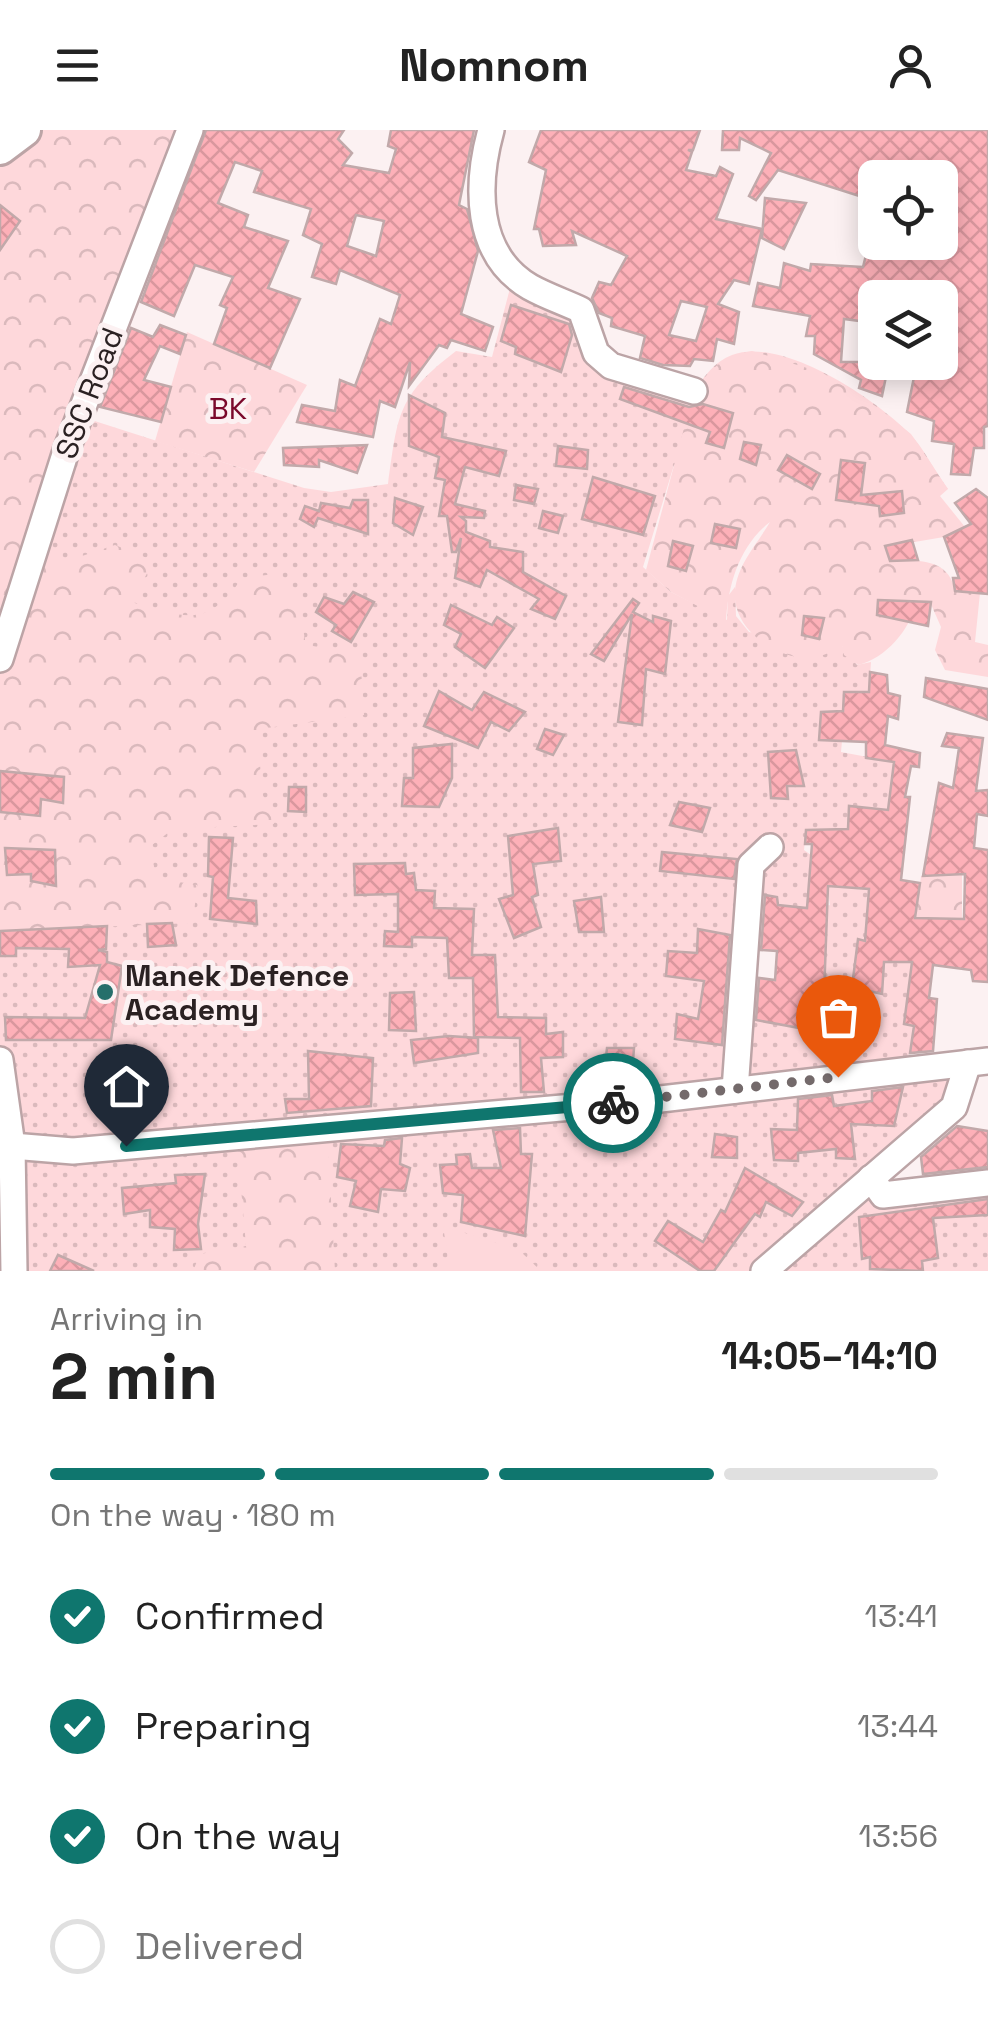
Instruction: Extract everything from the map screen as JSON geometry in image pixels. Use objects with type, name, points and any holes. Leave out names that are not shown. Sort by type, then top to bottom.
[{"type":"main road","points":[[0,148],[24,130]]},
{"type":"street","name":"SSC Road","points":[[0,659],[66,451],[190,130]]},
{"type":"street","points":[[491,130],[481,165],[479,202],[491,240],[508,268],[528,286],[581,310],[596,353],[610,366],[694,391]]},
{"type":"street","points":[[735,1090],[752,865],[770,847]]},
{"type":"street","points":[[0,1060],[12,1146],[14,1271]]},
{"type":"street","points":[[12,1146],[74,1151],[735,1090],[978,1062]]},
{"type":"street","points":[[764,1271],[954,1106],[978,1062]]},
{"type":"street","points":[[871,1178],[882,1196],[988,1183]]},
{"type":"green space","points":[[23,130],[193,130],[33,555],[64,562],[115,545],[154,561],[131,602],[181,615],[206,612],[217,606],[242,578],[275,574],[296,590],[306,645],[360,653],[364,715],[259,729],[261,790],[274,824],[173,829],[152,845],[155,878],[197,885],[193,923],[0,931],[0,147]]},
{"type":"green space","points":[[514,273],[581,310],[596,353],[694,391],[720,361],[753,351],[776,354],[826,374],[873,403],[908,432],[948,489],[674,465],[643,567],[671,592],[727,620],[728,596],[735,587],[736,616],[749,632],[842,646],[857,665],[871,662],[869,692],[845,692],[843,711],[821,712],[819,740],[842,741],[841,752],[894,762],[888,811],[850,806],[848,829],[806,831],[804,850],[811,855],[807,908],[778,905],[776,897],[749,894],[748,1019],[810,1030],[814,996],[824,995],[816,908],[830,905],[827,886],[869,889],[865,941],[859,939],[852,987],[882,994],[886,934],[912,962],[904,1023],[914,1026],[906,1069],[968,1063],[954,1107],[871,1179],[883,1195],[988,1183],[988,1271],[14,1271],[0,1060],[0,659],[79,416],[304,488],[331,492],[388,484],[398,423],[411,394],[456,351],[492,357]]},
{"type":"green space","name":"BK","points":[[187,332],[307,385],[254,472],[155,441]]},
{"type":"green space","points":[[752,351],[823,373],[911,434],[948,489],[940,496],[965,527],[944,537],[885,547],[890,561],[931,563],[946,572],[955,591],[980,593],[975,642],[988,645],[988,677],[945,670],[935,650],[941,627],[930,602],[917,601],[909,622],[895,641],[878,656],[858,665],[844,655],[842,646],[817,657],[799,657],[784,654],[758,639],[740,617],[735,590],[744,562],[770,522],[743,554],[729,593],[726,621],[671,592],[646,570],[694,391],[719,364]]},
{"type":"green space","points":[[962,874],[962,919],[916,918],[921,876]]},
{"type":"green space","points":[[327,1128],[335,1271],[193,1271],[200,1254],[246,1246],[236,1130]]},
{"type":"green space","points":[[443,1226],[519,1250],[541,1271],[450,1271]]},
{"type":"building","points":[[206,130],[344,130],[338,139],[352,153],[343,165],[389,173],[396,149],[388,146],[391,130],[474,130],[459,205],[467,209],[478,251],[461,314],[493,327],[485,351],[451,340],[447,348],[439,345],[409,386],[410,362],[395,407],[380,401],[373,437],[297,422],[302,405],[335,411],[340,380],[355,386],[380,319],[391,324],[400,295],[340,270],[336,284],[312,277],[322,244],[303,235],[311,209],[254,192],[262,171],[235,162],[218,203],[248,215],[244,227],[288,241],[268,288],[300,299],[270,368],[214,344],[227,308],[220,305],[233,277],[195,265],[174,316],[141,302]],"holes":[[[356,215],[384,221],[376,256],[347,246]]]},
{"type":"building","points":[[541,130],[700,130],[693,150],[688,150],[692,152],[686,170],[716,176],[720,167],[733,174],[716,219],[762,229],[749,284],[734,280],[718,304],[739,312],[734,344],[717,339],[713,361],[694,359],[690,366],[663,365],[640,358],[645,336],[611,326],[612,318],[599,313],[592,298],[599,282],[611,285],[627,256],[572,231],[576,245],[543,246],[539,229],[534,229],[546,170],[529,162]],"holes":[[[681,301],[707,307],[696,341],[669,335]]]},
{"type":"building","points":[[723,130],[988,130],[988,426],[984,427],[984,448],[974,448],[970,475],[951,474],[954,444],[932,441],[934,421],[907,412],[913,380],[958,380],[958,280],[858,280],[858,321],[844,319],[841,362],[858,362],[858,378],[814,354],[815,336],[806,336],[810,316],[753,306],[758,283],[780,288],[784,263],[810,271],[811,264],[863,267],[865,260],[958,260],[958,160],[858,160],[858,196],[778,170],[756,200],[749,196],[771,153],[740,138],[739,150],[722,150]]},
{"type":"building","points":[[765,198],[806,203],[784,249],[762,238]]},
{"type":"building","points":[[0,205],[20,221],[0,250]]},
{"type":"building","points":[[511,305],[569,324],[572,335],[561,372],[515,354],[516,347],[501,341]]},
{"type":"building","points":[[160,325],[186,335],[180,354],[160,346],[144,380],[171,387],[161,422],[100,407],[131,328],[153,337]]},
{"type":"building","points":[[861,380],[885,380],[882,396],[859,388]]},
{"type":"building","points":[[624,387],[689,407],[703,404],[733,413],[724,448],[706,443],[710,432],[620,399]]},
{"type":"building","points":[[409,395],[445,413],[442,437],[506,451],[499,476],[465,467],[455,504],[485,511],[484,518],[461,517],[466,521],[466,532],[490,541],[490,547],[523,552],[523,572],[566,596],[555,619],[531,609],[539,599],[487,570],[480,587],[455,578],[461,538],[456,552],[452,552],[447,516],[439,516],[445,480],[435,478],[439,457],[409,446]]},
{"type":"building","points":[[744,442],[761,445],[756,465],[740,459]]},
{"type":"building","points":[[367,445],[357,473],[319,460],[319,467],[284,465],[283,448]]},
{"type":"building","points":[[558,446],[588,450],[587,469],[556,466]]},
{"type":"building","points":[[787,455],[820,474],[812,489],[778,470]]},
{"type":"building","points":[[841,460],[865,463],[861,495],[902,491],[904,513],[880,516],[879,506],[836,500]]},
{"type":"building","points":[[593,477],[655,496],[643,535],[582,519]]},
{"type":"building","points":[[516,485],[538,489],[534,504],[514,500]]},
{"type":"building","points":[[976,489],[988,498],[988,594],[955,591],[953,578],[959,578],[944,537],[971,524],[955,503]]},
{"type":"building","points":[[395,498],[423,507],[413,535],[393,523]]},
{"type":"building","points":[[353,500],[368,500],[368,534],[318,518],[314,527],[300,519],[305,506],[319,511],[321,503],[350,508]]},
{"type":"building","points":[[543,511],[563,516],[558,533],[539,528]]},
{"type":"building","points":[[715,524],[740,529],[736,548],[711,543]]},
{"type":"building","points":[[912,540],[918,560],[890,561],[885,546]]},
{"type":"building","points":[[673,541],[693,546],[686,571],[668,566]]},
{"type":"building","points":[[353,592],[374,602],[351,642],[332,631],[336,625],[316,612],[324,597],[344,604]]},
{"type":"building","points":[[633,599],[639,603],[633,612],[653,622],[653,616],[671,621],[665,674],[646,669],[642,725],[618,722],[632,614],[604,661],[591,654]]},
{"type":"building","points":[[878,600],[931,602],[928,626],[877,615]]},
{"type":"building","points":[[451,605],[492,625],[497,617],[514,628],[485,668],[455,647],[461,634],[444,625]]},
{"type":"building","points":[[804,616],[824,618],[819,639],[802,635]]},
{"type":"building","points":[[870,672],[887,675],[888,693],[900,696],[898,719],[888,716],[885,745],[920,753],[919,767],[911,766],[905,797],[910,797],[901,880],[920,883],[915,918],[964,919],[965,874],[923,876],[939,783],[953,788],[959,748],[942,746],[947,733],[983,738],[976,791],[988,790],[988,816],[977,814],[974,848],[988,850],[988,982],[973,981],[971,970],[933,965],[929,998],[937,999],[933,1051],[910,1053],[914,1026],[904,1024],[912,962],[884,962],[882,994],[852,987],[858,939],[865,941],[869,889],[828,886],[824,995],[814,996],[810,1030],[756,1020],[759,978],[775,980],[777,951],[761,950],[765,895],[777,897],[778,905],[807,908],[812,844],[805,844],[806,830],[848,829],[849,806],[888,810],[894,762],[866,758],[866,742],[819,740],[821,712],[843,711],[844,692],[869,692]]},
{"type":"building","points":[[926,678],[988,689],[988,720],[924,697]]},
{"type":"building","points":[[439,691],[472,710],[484,692],[525,712],[509,731],[491,722],[478,748],[424,726]]},
{"type":"building","points":[[545,729],[564,735],[553,755],[537,749]]},
{"type":"building","points":[[452,744],[452,778],[439,807],[402,806],[404,778],[413,778],[413,748]]},
{"type":"building","points":[[796,750],[804,786],[787,786],[788,799],[771,798],[768,752]]},
{"type":"building","points":[[0,771],[64,777],[63,803],[41,799],[40,816],[0,812]]},
{"type":"building","points":[[289,787],[306,787],[306,812],[288,811]]},
{"type":"building","points":[[679,802],[710,808],[702,832],[670,825]]},
{"type":"building","points":[[558,828],[561,861],[533,864],[538,895],[532,897],[541,927],[514,938],[499,899],[513,895],[508,836]]},
{"type":"building","points":[[209,837],[233,838],[228,898],[256,901],[257,924],[210,919],[213,877],[208,876]]},
{"type":"building","points":[[5,848],[55,850],[56,886],[31,881],[31,874],[7,875]]},
{"type":"building","points":[[662,852],[737,859],[734,879],[660,871]]},
{"type":"building","points":[[405,863],[406,874],[414,873],[416,890],[435,891],[434,908],[474,909],[472,955],[495,955],[498,1017],[546,1018],[546,1034],[563,1032],[563,1057],[541,1058],[544,1092],[521,1092],[520,1038],[474,1037],[473,978],[449,978],[447,938],[412,937],[412,947],[384,946],[385,931],[398,932],[398,894],[355,895],[354,864]]},
{"type":"building","points":[[601,897],[604,932],[579,932],[574,901]]},
{"type":"building","points":[[172,923],[176,945],[148,947],[147,924]]},
{"type":"building","name":"Manek Defence Academy","points":[[107,926],[106,949],[98,950],[107,952],[107,962],[122,966],[111,1040],[6,1040],[5,1017],[85,1018],[100,965],[68,967],[69,949],[16,948],[16,956],[0,956],[0,931]]},
{"type":"building","points":[[698,929],[730,935],[722,1045],[675,1039],[677,1014],[698,1019],[704,981],[666,976],[668,951],[697,953]]},
{"type":"building","points":[[414,992],[416,1031],[389,1030],[390,993]]},
{"type":"building","points":[[224,1004],[225,1021],[201,1023],[201,1005]]},
{"type":"building","points":[[478,1038],[478,1053],[414,1063],[411,1040]]},
{"type":"building","points":[[607,1048],[634,1048],[632,1075],[604,1073]]},
{"type":"building","points":[[308,1051],[373,1058],[371,1106],[287,1113],[285,1099],[309,1099]]},
{"type":"building","points":[[903,1087],[894,1126],[851,1124],[855,1159],[836,1158],[836,1149],[798,1153],[798,1161],[774,1160],[771,1129],[797,1130],[798,1099],[832,1095],[834,1106],[872,1101],[872,1091]]},
{"type":"building","points":[[611,1120],[613,1133],[581,1136],[580,1123]]},
{"type":"building","points":[[957,1126],[988,1131],[988,1167],[923,1174],[921,1157]]},
{"type":"building","points":[[520,1128],[521,1154],[532,1154],[525,1236],[461,1222],[463,1195],[443,1193],[440,1165],[457,1164],[456,1155],[470,1154],[472,1168],[501,1168],[493,1130]]},
{"type":"building","points":[[715,1134],[737,1137],[737,1158],[712,1157]]},
{"type":"building","points":[[402,1138],[400,1164],[410,1168],[405,1191],[381,1189],[378,1212],[350,1206],[356,1181],[337,1177],[341,1144],[384,1146],[385,1140]]},
{"type":"building","points":[[745,1168],[803,1202],[792,1216],[766,1202],[760,1217],[755,1214],[714,1271],[700,1271],[655,1241],[668,1221],[703,1242],[721,1210],[725,1212]]},
{"type":"building","points":[[205,1174],[198,1224],[201,1249],[174,1250],[175,1229],[150,1227],[150,1210],[124,1214],[122,1188],[176,1183],[175,1175]]},
{"type":"building","points":[[988,1199],[988,1215],[933,1218],[938,1258],[922,1261],[923,1271],[870,1269],[870,1257],[862,1259],[859,1217]]},
{"type":"building","points":[[58,1255],[94,1271],[50,1271]]},
{"type":"way so far","points":[[613,1103],[838,1077]]},
{"type":"place","name":"Manek Defence Academy","points":[[105,992]]},
{"type":"route","points":[[126,1146],[613,1103]]}]
